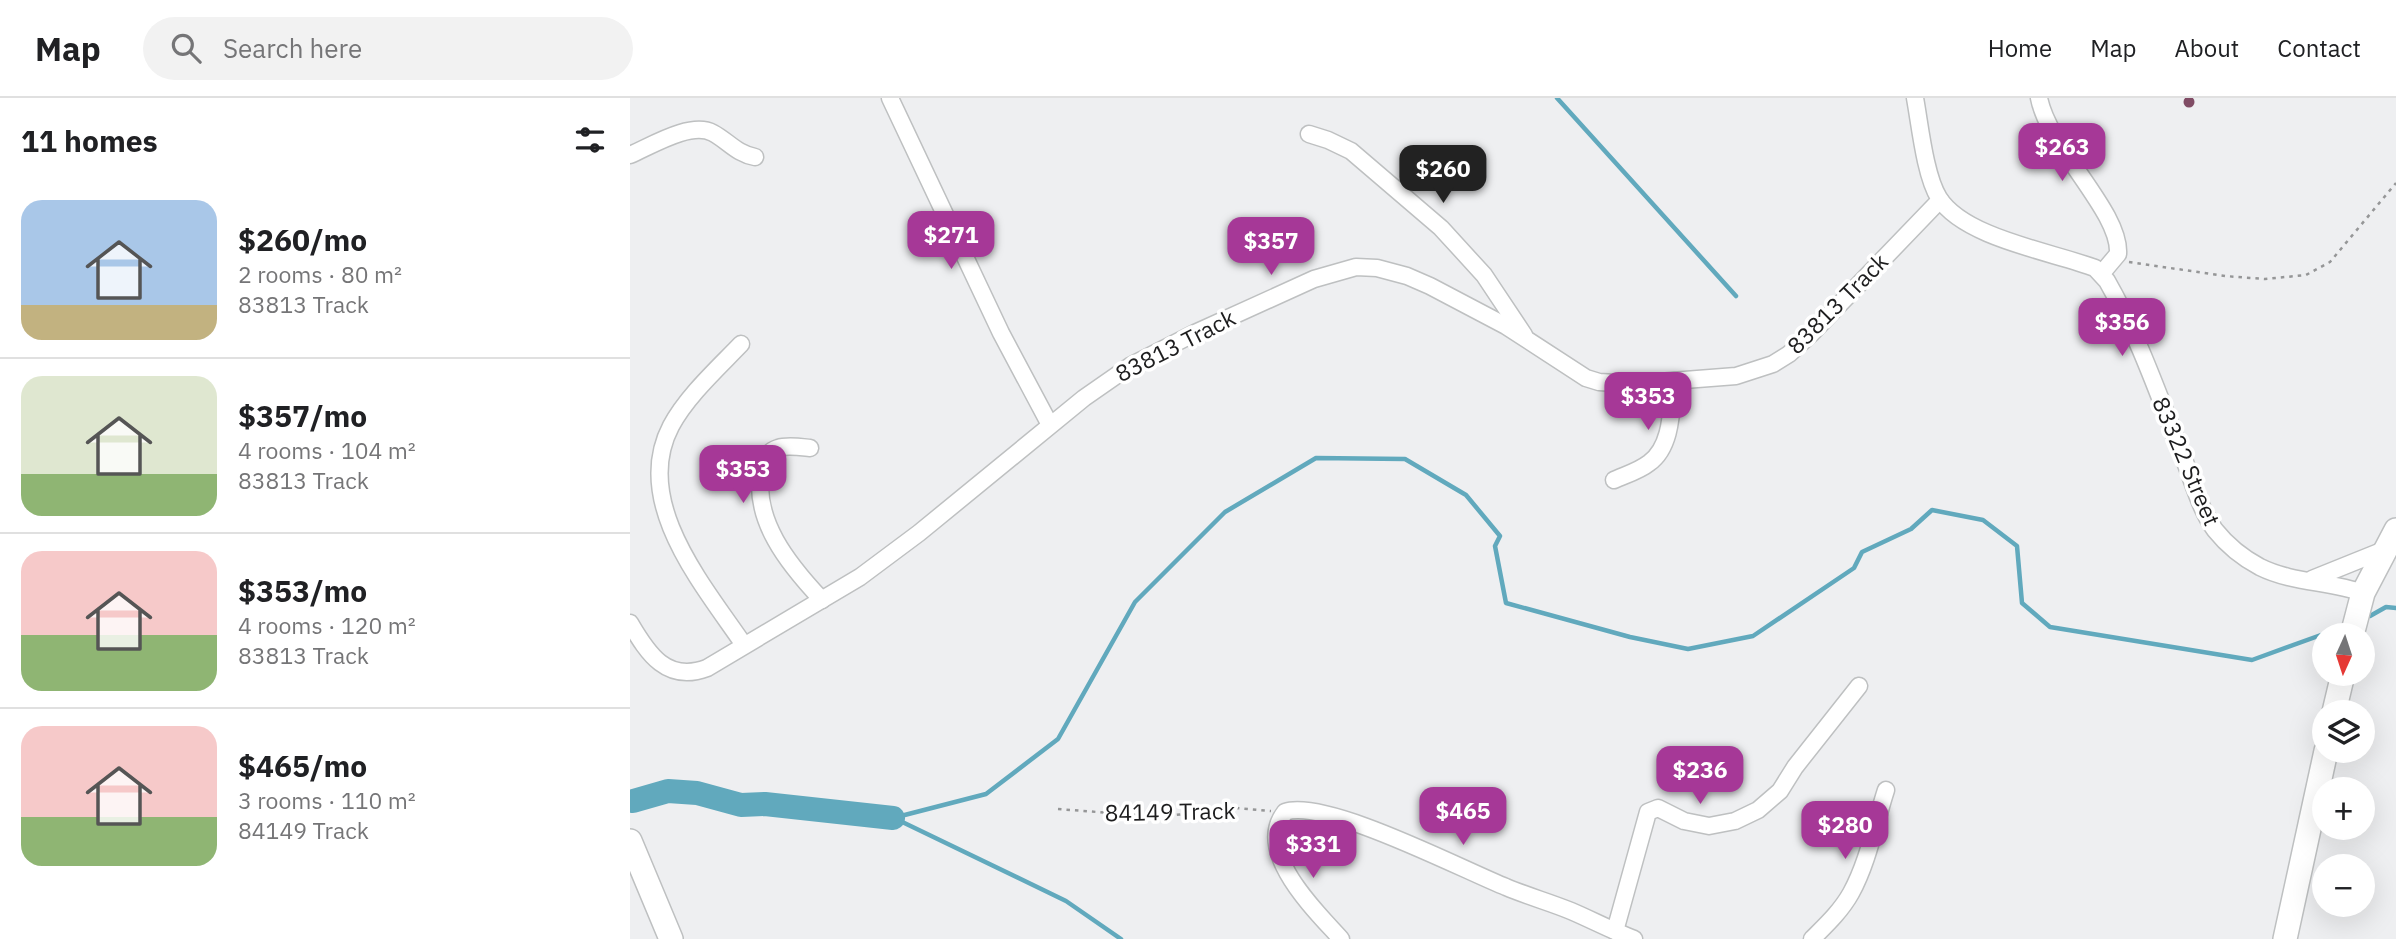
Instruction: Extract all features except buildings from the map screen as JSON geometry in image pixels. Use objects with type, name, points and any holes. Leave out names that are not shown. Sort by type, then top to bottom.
[{"type":"street","points":[[891,98],[1001,333],[1049,425]]},
{"type":"street","points":[[1915,98],[1934,185],[1940,200],[1957,217],[2027,247],[2089,266],[2102,274],[2115,260],[2118,248],[2111,226],[2053,135],[2039,98]]},
{"type":"street","points":[[630,155],[677,135],[699,129],[714,134],[740,153],[755,158]]},
{"type":"street","points":[[1309,134],[1351,151],[1441,229],[1485,275],[1525,337]]},
{"type":"street","name":"83813 Track","points":[[630,623],[653,656],[665,667],[676,671],[696,672],[708,668],[860,577],[919,533],[1106,381],[1162,349],[1293,287],[1335,271],[1356,267],[1377,268],[1430,285],[1525,337],[1586,378],[1599,382],[1633,384],[1736,376],[1773,364],[1789,354],[1940,200]]},
{"type":"street","name":"83322 Street","points":[[2102,274],[2113,291],[2154,383],[2201,503],[2215,530],[2245,558],[2263,568],[2283,575],[2348,587],[2363,593]]},
{"type":"street","points":[[741,344],[710,376],[672,424],[665,439],[660,475],[667,518],[679,545],[744,645]]},
{"type":"street","points":[[1614,480],[1651,462],[1660,452],[1669,427],[1674,381]]},
{"type":"street","points":[[810,447],[780,447],[767,454],[761,472],[761,499],[772,532],[786,558],[822,600]]},
{"type":"street","points":[[2311,580],[2390,540]]},
{"type":"street","points":[[2355,623],[2363,593],[2390,540]]},
{"type":"street","points":[[1615,931],[1648,812],[1658,808],[1684,821],[1709,826],[1735,821],[1758,810],[1780,791],[1795,767],[1858,686]]},
{"type":"street","points":[[2285,939],[2323,763]]},
{"type":"street","points":[[1812,939],[1850,895],[1861,871],[1886,790]]},
{"type":"street","points":[[1340,939],[1298,890],[1282,862],[1276,835],[1277,826],[1285,812],[1298,810],[1322,814],[1392,837],[1634,939]]},
{"type":"street","points":[[630,841],[671,939]]},
{"type":"path","points":[[2115,260],[2225,276],[2265,279],[2306,275],[2330,262],[2396,183]]},
{"type":"path","name":"84149 Track","points":[[1058,809],[1175,815],[1236,808],[1285,812]]},
{"type":"waterway","points":[[1557,98],[1736,296]]},
{"type":"waterway","points":[[893,818],[986,794],[1058,739],[1135,602],[1225,512],[1316,458],[1405,459],[1466,495],[1500,536],[1495,546],[1506,603],[1630,637],[1688,649],[1753,636],[1854,568],[1862,552],[1911,529],[1932,510],[1983,520],[2017,546],[2022,603],[2050,627],[2252,660],[2312,638]]},
{"type":"waterway","points":[[2370,616],[2386,607],[2396,608]]},
{"type":"waterway","points":[[633,801],[668,791],[697,793],[741,805],[765,804],[893,818]]},
{"type":"waterway","points":[[894,818],[1066,901],[1121,939]]}]
